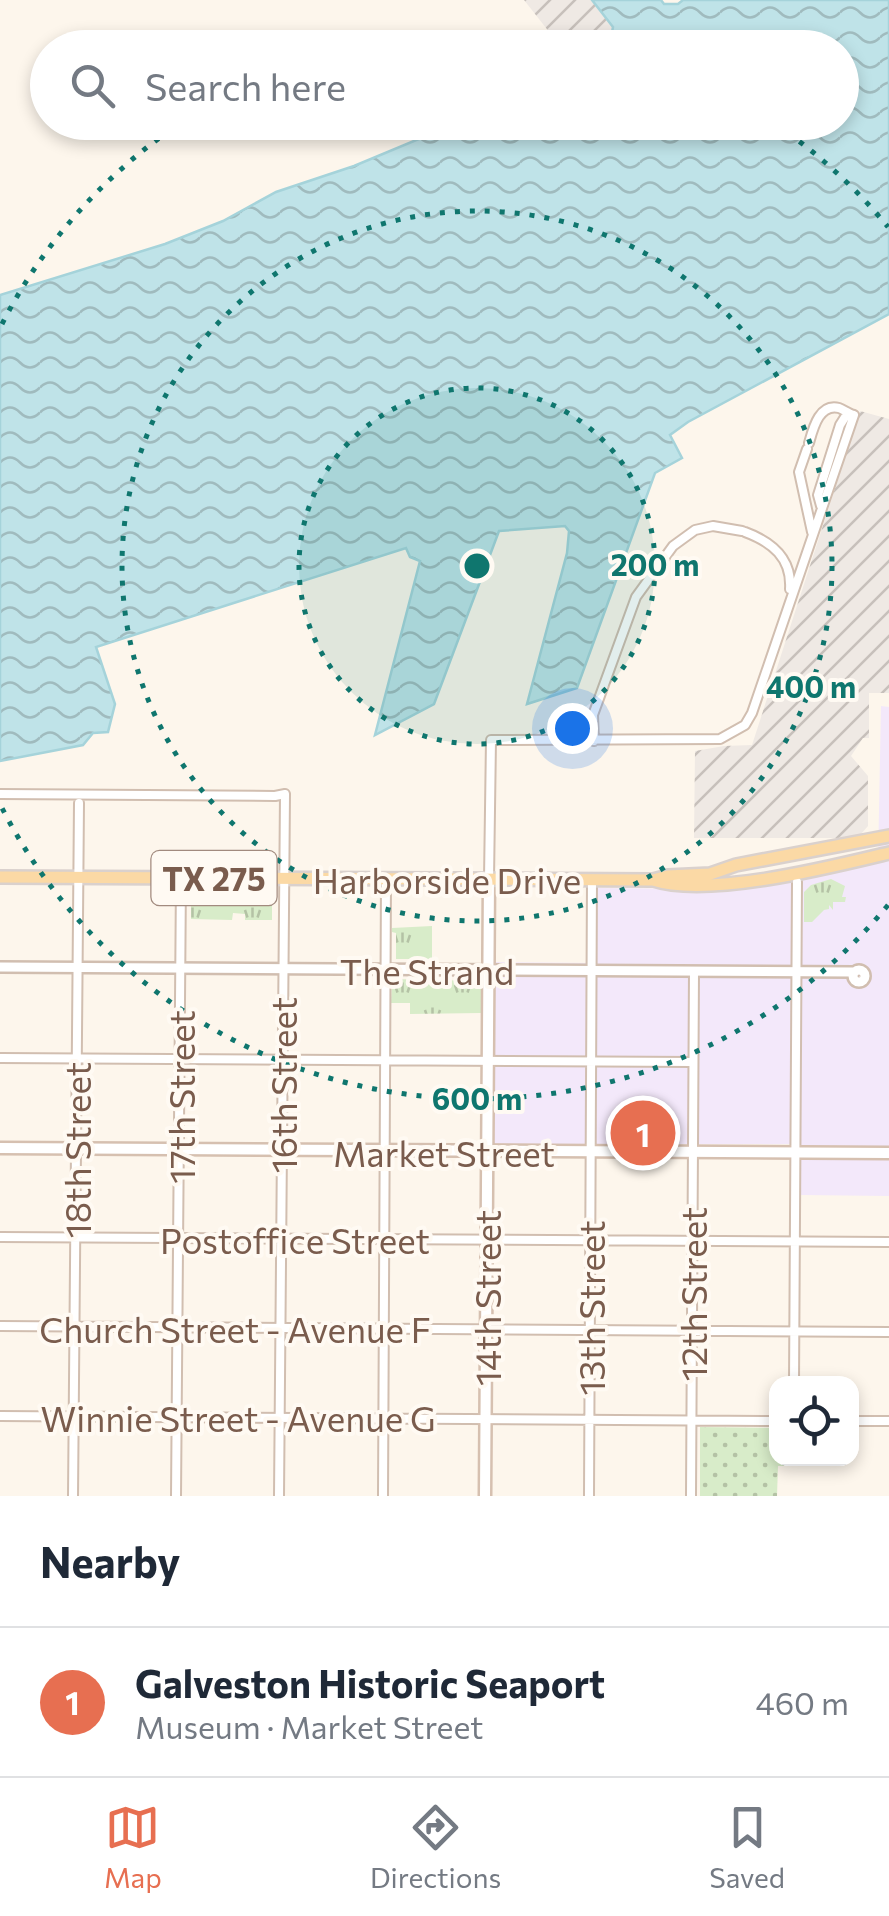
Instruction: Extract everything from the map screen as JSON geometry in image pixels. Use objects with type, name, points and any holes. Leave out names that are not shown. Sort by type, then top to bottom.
[{"type":"main road","name":"Harborside Drive","points":[[0,877],[653,880],[710,874],[736,865],[889,836]]},
{"type":"main road","points":[[874,838],[883,854]]},
{"type":"main road","name":"Harborside Drive","points":[[653,880],[668,885],[744,882],[883,854]]},
{"type":"main road","name":"14th Street","points":[[485,1496],[489,879]]},
{"type":"main road","name":"Market Street","points":[[0,1148],[889,1153]]},
{"type":"street","points":[[790,600],[791,576],[774,545],[743,532],[713,526],[695,530],[673,546],[636,598],[593,715],[594,741],[720,739],[745,726],[752,713],[822,506],[851,414],[838,407],[817,418],[799,472],[812,533]]},
{"type":"street","name":"14th Street","points":[[489,879],[491,740],[594,741]]},
{"type":"street","name":"16th Street","points":[[0,794],[285,794],[279,1496]]},
{"type":"street","name":"18th Street","points":[[73,1496],[79,804]]},
{"type":"street","name":"17th Street","points":[[176,1496],[181,878]]},
{"type":"street","points":[[382,1496],[386,878]]},
{"type":"street","name":"13th Street","points":[[589,1496],[592,880]]},
{"type":"street","points":[[794,1376],[797,882]]},
{"type":"street","name":"The Strand","points":[[0,967],[854,972]]},
{"type":"street","name":"12th Street","points":[[691,1496],[694,972]]},
{"type":"street","points":[[0,1058],[693,1062]]},
{"type":"street","name":"Postoffice Street","points":[[0,1237],[889,1242]]},
{"type":"street","name":"Church Street - Avenue F","points":[[0,1326],[889,1332]]},
{"type":"street","name":"Winnie Street - Avenue G","points":[[0,1416],[769,1421]]},
{"type":"street","points":[[859,1421],[889,1421]]},
{"type":"shaded area","points":[[524,0],[592,0],[613,26],[612,30],[548,30]]},
{"type":"shaded area","points":[[860,411],[889,419],[889,693],[869,693],[869,738],[863,738],[851,756],[868,776],[868,826],[861,834],[842,838],[694,838],[695,751],[752,745]]},
{"type":"shaded area","points":[[881,706],[889,707],[889,1196],[801,1195],[801,1144],[493,1145],[494,962],[597,963],[597,888],[716,889],[878,863]]},
{"type":"green space","points":[[831,879],[845,886],[845,902],[833,902],[833,910],[829,905],[812,922],[804,922],[804,892],[811,885]]},
{"type":"green space","points":[[203,887],[272,888],[272,920],[245,920],[245,914],[233,913],[232,920],[191,919],[191,898],[203,898]]},
{"type":"green space","points":[[432,926],[432,959],[396,959],[396,933],[392,928]]},
{"type":"green space","points":[[392,979],[481,981],[481,1013],[410,1014],[410,1003],[391,1003]]},
{"type":"green space","points":[[700,1427],[769,1428],[769,1466],[778,1466],[777,1496],[700,1496]]},
{"type":"water","points":[[592,0],[661,0],[664,4],[678,4],[683,0],[889,0],[889,314],[670,435],[682,458],[655,473],[577,688],[527,704],[567,553],[569,531],[565,526],[499,531],[434,704],[375,735],[420,561],[410,557],[406,548],[96,647],[115,704],[108,732],[93,733],[83,745],[0,761],[0,295],[165,244],[223,221],[276,192],[416,140],[859,140],[859,30],[612,30]]},
{"type":"place","name":"Galveston Historic Seaport","points":[[643,1133]]}]
